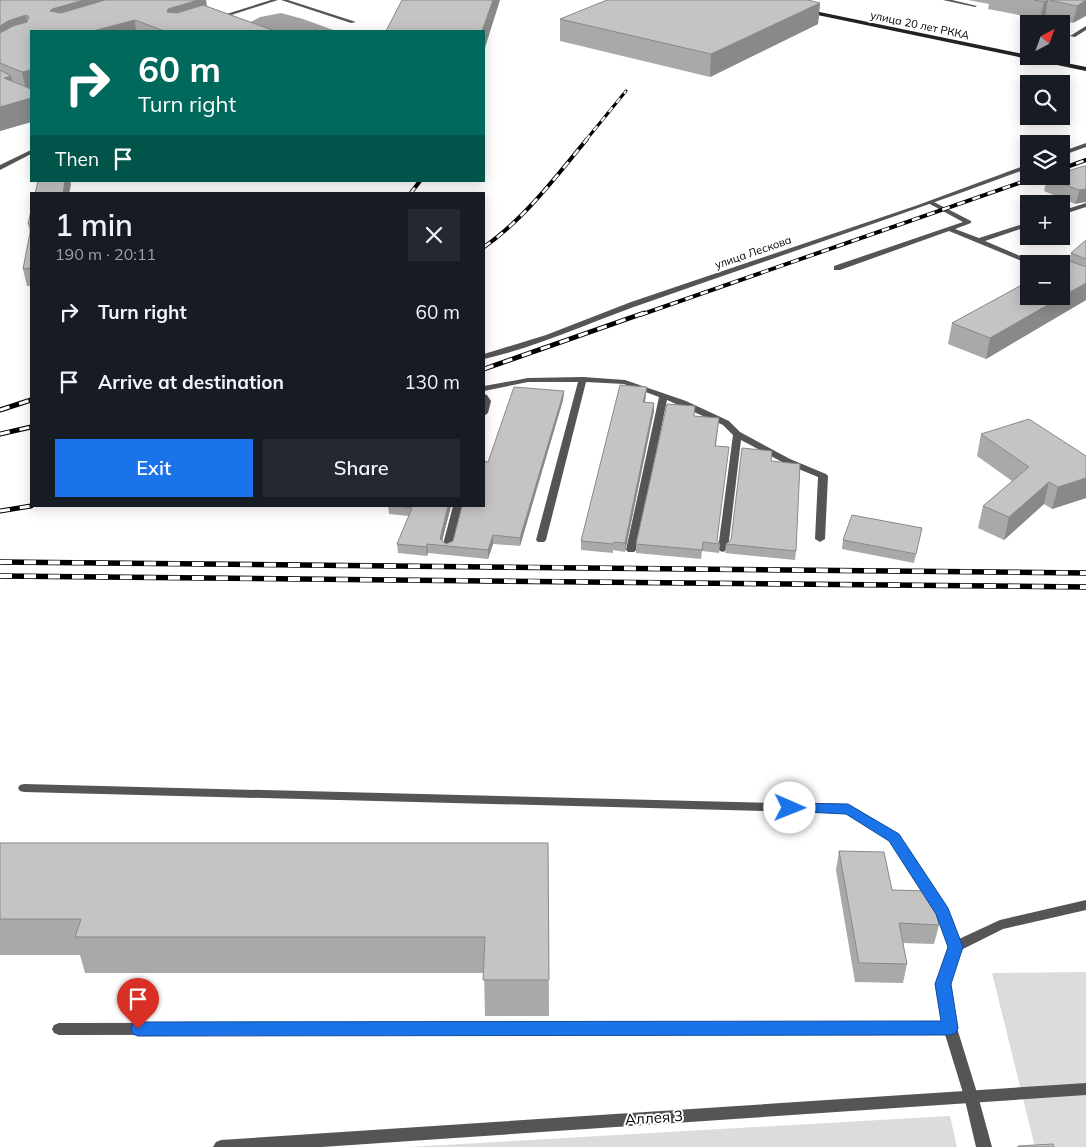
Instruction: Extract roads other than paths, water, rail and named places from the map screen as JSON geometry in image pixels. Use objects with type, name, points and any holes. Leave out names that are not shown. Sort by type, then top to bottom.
[{"type":"main road","name":"улица 20 лет РККА","points":[[797,10],[1086,69]]},
{"type":"street","points":[[211,20],[276,0]]},
{"type":"street","points":[[283,0],[353,22]]},
{"type":"street","points":[[945,0],[976,6]]},
{"type":"street","points":[[1072,36],[1086,28]]},
{"type":"street","points":[[1070,151],[1086,145]]},
{"type":"street","points":[[0,168],[30,153]]},
{"type":"street","name":"улица Лескова","points":[[485,357],[549,337],[634,304],[1020,169]]},
{"type":"street","points":[[837,268],[969,222],[930,202]]},
{"type":"street","points":[[1070,210],[1086,205]]},
{"type":"street","points":[[978,241],[1020,227]]},
{"type":"street","points":[[949,229],[1020,258]]},
{"type":"street","points":[[485,388],[528,380],[625,382],[664,396],[726,423],[737,434],[787,461],[823,476],[820,538]]},
{"type":"street","points":[[541,540],[583,380]]},
{"type":"street","points":[[630,550],[664,396]]},
{"type":"street","points":[[723,549],[737,434]]},
{"type":"street","points":[[447,548],[458,507]]},
{"type":"street","points":[[24,788],[848,809],[894,838],[942,912],[956,947],[943,984],[950,1028],[971,1096],[984,1147]]},
{"type":"street","points":[[956,947],[1000,925],[1086,905]]},
{"type":"street","points":[[59,1029],[950,1028]]},
{"type":"street","name":"Аллея 3","points":[[222,1147],[1086,1089]]},
{"type":"railway","points":[[586,140],[626,91]]},
{"type":"railway","points":[[485,246],[526,211],[587,139]]},
{"type":"railway","points":[[1070,166],[1086,160]]},
{"type":"railway","points":[[412,192],[419,182]]},
{"type":"railway","points":[[640,315],[1020,183]]},
{"type":"railway","points":[[485,369],[644,313]]},
{"type":"railway","points":[[0,410],[30,400]]},
{"type":"railway","points":[[0,434],[30,427]]},
{"type":"railway","points":[[0,511],[30,506]]},
{"type":"railway","points":[[0,562],[1086,573]]},
{"type":"railway","points":[[0,576],[1086,587]]}]
